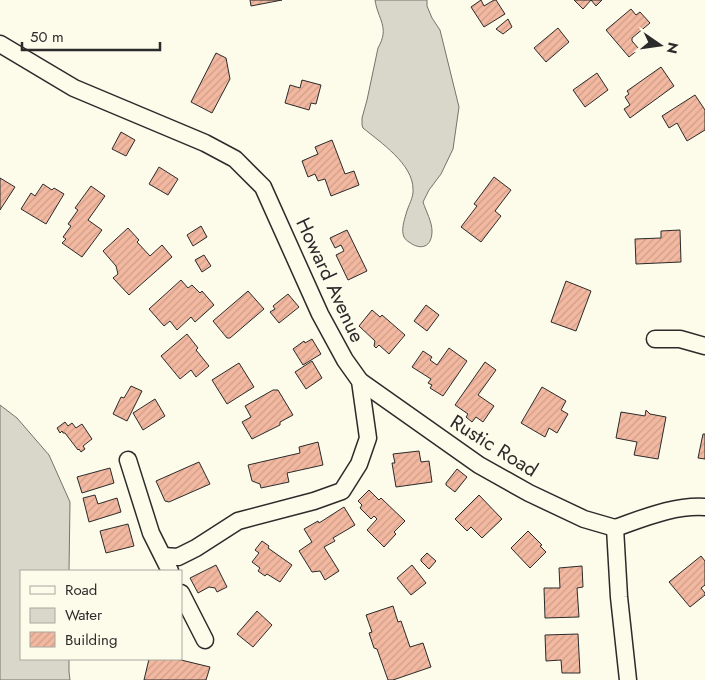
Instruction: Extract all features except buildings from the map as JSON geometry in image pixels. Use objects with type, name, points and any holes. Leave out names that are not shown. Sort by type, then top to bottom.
[{"type":"street","name":"Howard Avenue","points":[[0,44],[74,88],[205,143],[235,160],[262,187],[320,314],[344,360],[360,381],[368,438],[359,464],[342,491],[314,501],[238,521],[196,548],[178,557],[163,556]]},
{"type":"street","points":[[655,339],[680,339],[705,346]]},
{"type":"street","name":"Rustic Road","points":[[360,381],[479,465],[529,494],[584,519],[615,528]]},
{"type":"street","points":[[128,460],[151,533],[170,570]]},
{"type":"street","points":[[628,680],[619,598],[615,528],[659,513],[705,507]]},
{"type":"street","points":[[182,595],[205,640]]},
{"type":"water","points":[[375,0],[427,0],[427,6],[432,18],[440,30],[459,107],[453,149],[441,174],[423,202],[430,220],[432,236],[428,244],[422,247],[408,242],[403,234],[404,223],[413,192],[412,180],[408,171],[394,154],[363,128],[362,125],[378,48],[383,34]]},
{"type":"water","points":[[0,405],[17,418],[49,455],[70,502],[69,570],[20,570],[20,660],[69,660],[70,680],[0,680]]}]
